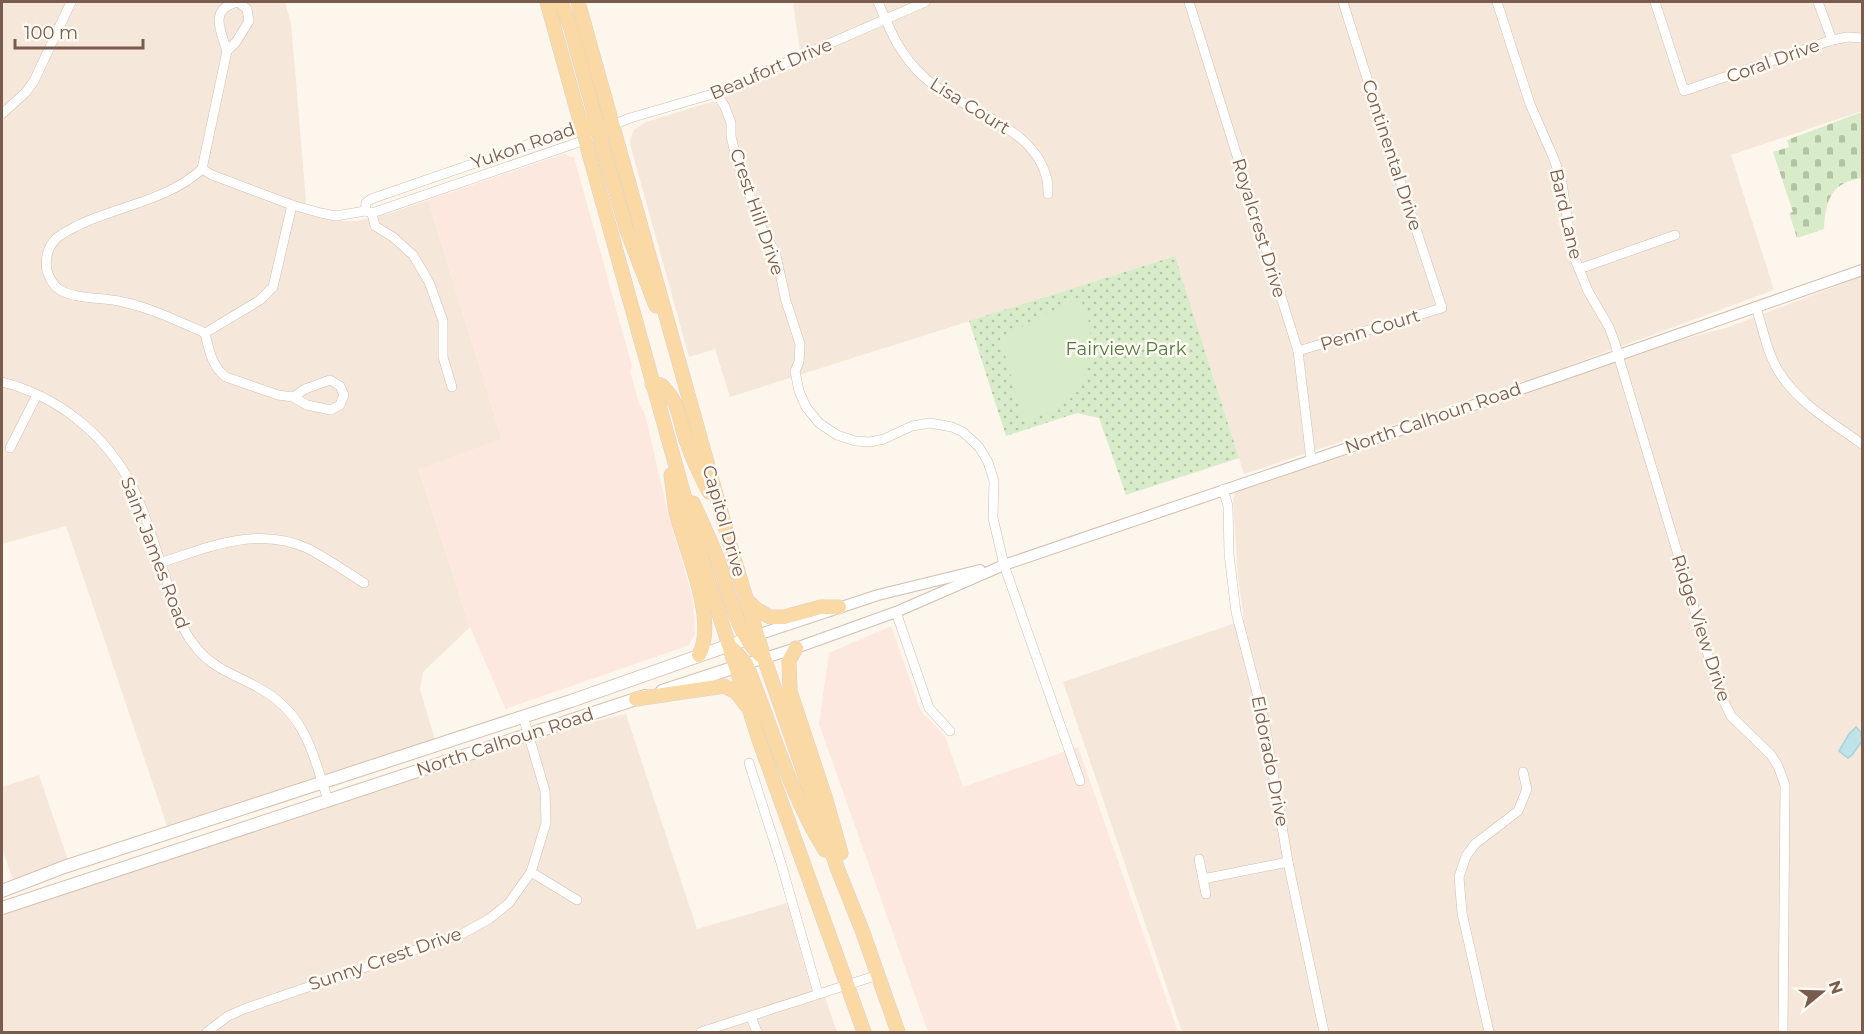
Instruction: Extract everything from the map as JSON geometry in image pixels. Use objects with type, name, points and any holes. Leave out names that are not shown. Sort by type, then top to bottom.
[{"type":"main road","name":"Capitol Drive","points":[[547,2],[597,127],[626,228],[645,281],[678,358],[747,600],[752,637]]},
{"type":"main road","points":[[561,2],[574,39],[597,127]]},
{"type":"main road","name":"Capitol Drive","points":[[578,2],[597,127],[585,141],[665,431],[729,645]]},
{"type":"main road","points":[[652,384],[661,385],[672,395],[697,468],[723,518]]},
{"type":"main road","points":[[665,431],[676,512],[703,608],[704,636],[699,655]]},
{"type":"main road","points":[[675,464],[719,562],[730,600],[764,658],[838,870],[898,1032]]},
{"type":"main road","points":[[747,600],[756,609],[770,617],[784,617],[821,607],[839,607]]},
{"type":"main road","name":"North Calhoun Road","points":[[2,891],[64,867],[523,716],[752,637]]},
{"type":"main road","points":[[729,645],[741,665],[810,827],[838,870]]},
{"type":"main road","points":[[796,648],[789,661],[790,691],[826,800],[862,930]]},
{"type":"main road","points":[[741,665],[751,712],[864,1032]]},
{"type":"main road","name":"North Calhoun Road","points":[[2,908],[528,733],[741,665]]},
{"type":"main road","points":[[636,699],[724,686],[736,692],[751,712]]},
{"type":"street","points":[[2,114],[26,92],[34,81],[71,2]]},
{"type":"street","points":[[204,333],[142,307],[108,298],[70,294],[54,286],[46,263],[54,240],[62,234],[89,221],[162,194],[195,176],[202,169],[227,51],[218,18],[221,9],[226,4],[238,2],[247,9],[249,21],[236,42],[227,51]]},
{"type":"street","name":"Lisa Court","points":[[878,2],[893,39],[924,78],[940,90],[1007,128],[1035,152],[1047,176],[1048,194]]},
{"type":"street","name":"Beaufort Drive","points":[[597,127],[716,93],[926,2]]},
{"type":"street","name":"Royalcrest Drive","points":[[1189,2],[1298,351],[1311,459]]},
{"type":"street","name":"Continental Drive","points":[[1343,2],[1442,308]]},
{"type":"street","name":"Bard Lane","points":[[1497,2],[1530,105],[1562,183],[1571,244],[1579,269],[1588,291],[1609,327],[1618,355]]},
{"type":"street","name":"Coral Drive","points":[[1655,2],[1684,92],[1832,40],[1848,37],[1863,38]]},
{"type":"street","points":[[1818,2],[1832,40]]},
{"type":"street","name":"Crest Hill Drive","points":[[716,93],[725,106],[731,123],[731,136],[737,162],[764,234],[775,252],[800,344],[799,362],[795,372],[799,391],[806,407],[819,423],[837,435],[855,441],[870,442],[884,439],[912,426],[930,423],[963,432],[979,447],[994,481],[993,518],[1004,565],[1080,781]]},
{"type":"street","name":"Yukon Road","points":[[369,212],[366,203],[370,199],[597,127]]},
{"type":"street","name":"Yukon Road","points":[[202,169],[212,175],[292,205],[336,216],[369,212],[585,141]]},
{"type":"street","points":[[204,333],[260,300],[273,287],[292,205]]},
{"type":"street","points":[[369,212],[375,226],[393,237],[413,255],[429,282],[443,321],[443,357],[452,387]]},
{"type":"street","points":[[1579,269],[1675,235]]},
{"type":"street","name":"North Calhoun Road","points":[[741,665],[896,612],[1004,565],[1863,270]]},
{"type":"street","points":[[1756,307],[1778,371],[1790,388],[1812,409],[1863,444]]},
{"type":"street","name":"Penn Court","points":[[1298,351],[1442,308]]},
{"type":"street","points":[[204,333],[212,360],[219,372],[226,377],[278,395],[293,397],[307,405],[331,410],[340,405],[344,395],[340,386],[330,380],[305,389],[293,397]]},
{"type":"street","name":"Ridge View Drive","points":[[1618,355],[1719,691],[1731,716],[1775,760],[1783,776],[1785,785],[1783,1032]]},
{"type":"street","name":"Saint James Road","points":[[2,382],[63,408],[93,433],[118,462],[139,500],[181,624],[196,648],[215,665],[258,687],[287,707],[303,731],[328,800]]},
{"type":"street","points":[[10,448],[37,395]]},
{"type":"street","name":"Eldorado Drive","points":[[1223,489],[1228,506],[1230,566],[1236,612],[1269,744],[1288,862],[1324,1032]]},
{"type":"street","points":[[160,563],[225,541],[246,538],[272,539],[309,550],[364,583]]},
{"type":"street","name":"North Calhoun Road","points":[[752,637],[905,587],[1004,565]]},
{"type":"street","points":[[896,612],[929,708],[950,731]]},
{"type":"street","name":"Sunny Crest Drive","points":[[207,1032],[228,1016],[253,1005],[462,934],[501,910],[516,894],[531,872],[546,823],[547,807],[540,768],[523,716]]},
{"type":"street","points":[[749,763],[780,859],[818,993]]},
{"type":"street","points":[[1489,1032],[1462,913],[1459,877],[1466,856],[1475,844],[1518,811],[1527,789],[1523,772]]},
{"type":"street","points":[[1199,860],[1206,894]]},
{"type":"street","points":[[1203,879],[1288,862]]},
{"type":"street","points":[[531,872],[577,900]]},
{"type":"street","points":[[701,1032],[878,975]]},
{"type":"street","points":[[751,1017],[757,1032]]},
{"type":"shaded area","points":[[2,2],[285,2],[291,23],[306,201],[303,212],[337,221],[356,221],[391,213],[428,200],[502,439],[419,470],[470,627],[423,672],[420,690],[435,739],[167,826],[66,526],[2,544]]},
{"type":"shaded area","points":[[793,2],[1862,2],[1862,111],[1731,155],[1774,290],[1554,371],[1244,474],[1175,256],[730,397],[715,349],[689,357],[630,144],[631,137],[634,130],[646,122],[711,102],[802,64]]},
{"type":"shaded area","points":[[566,153],[567,156],[574,157],[632,366],[630,371],[639,404],[645,414],[668,513],[693,599],[695,634],[689,645],[506,710],[470,627],[419,469],[502,439],[428,200]]},
{"type":"shaded area","points":[[1862,276],[1862,1032],[1182,1032],[1063,682],[1244,620],[1238,578],[1233,501],[1235,494],[1241,489],[1662,345],[1729,327]]},
{"type":"shaded area","points":[[891,626],[921,711],[945,736],[963,787],[1078,747],[1178,1032],[928,1032],[819,724],[829,653]]},
{"type":"shaded area","points":[[626,714],[697,929],[787,903],[814,998],[825,997],[837,1032],[2,1032],[2,913],[513,745],[578,725]]},
{"type":"shaded area","points":[[39,775],[68,860],[13,881],[2,847],[2,787]]},
{"type":"green space","points":[[1862,112],[1862,178],[1851,180],[1836,189],[1828,201],[1824,229],[1797,238],[1789,213],[1793,212],[1773,152],[1789,147],[1787,140]]},
{"type":"green space","name":"Fairview Park","points":[[1175,256],[1239,458],[1126,495],[1099,418],[1077,413],[1006,436],[969,321]]},
{"type":"green space","points":[[1080,297],[1088,317],[1090,331],[1088,361],[1083,381],[1074,395],[1063,404],[1024,421],[1000,338]]},
{"type":"water","points":[[1856,727],[1861,732],[1862,741],[1848,758],[1839,751]]}]
